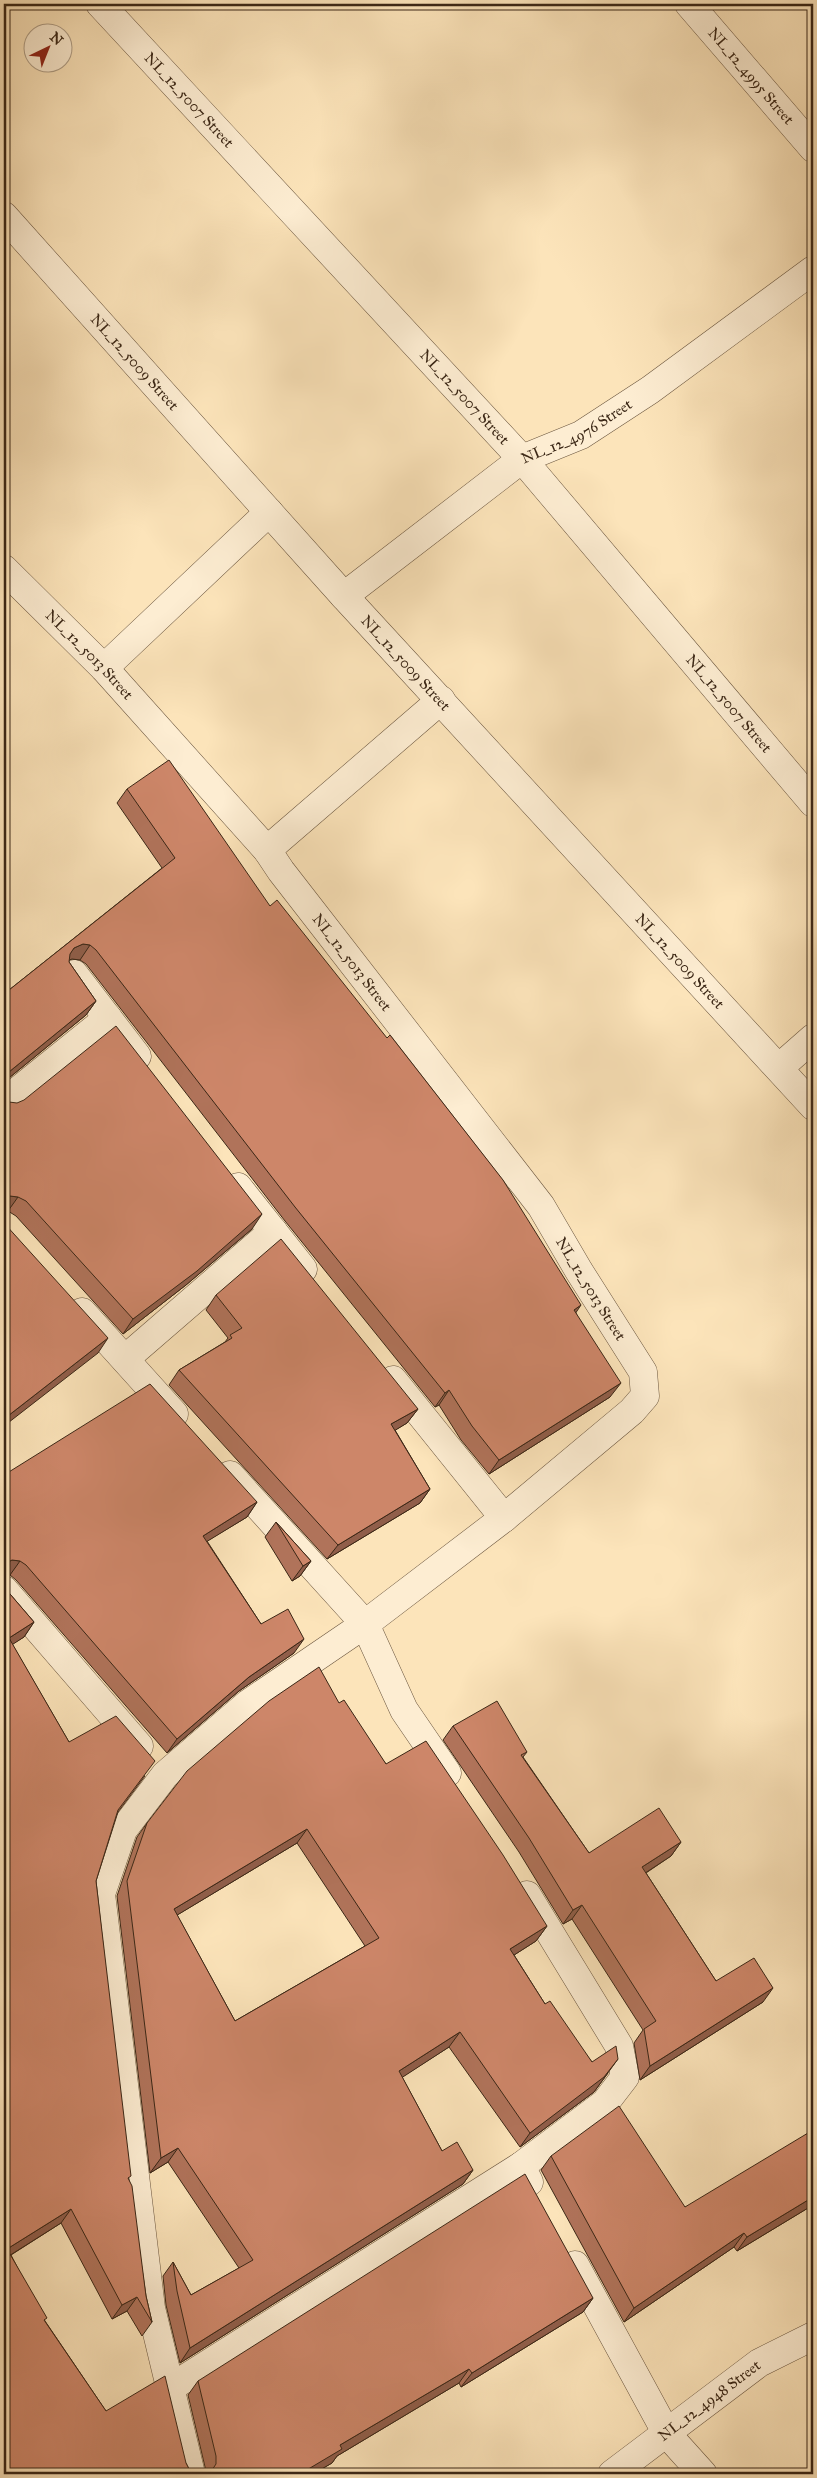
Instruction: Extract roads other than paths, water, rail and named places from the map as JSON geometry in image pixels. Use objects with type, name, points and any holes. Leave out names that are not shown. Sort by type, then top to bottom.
[{"type":"street","name":"NL_12_5007 Street","points":[[100,4],[522,459],[813,803]]},
{"type":"street","name":"NL_12_4995 Street","points":[[689,4],[813,148]]},
{"type":"street","name":"NL_12_5009 Street","points":[[4,216],[344,596],[780,1067],[813,1106]]},
{"type":"street","name":"NL_12_4976 Street","points":[[344,596],[522,459],[581,435],[650,390],[813,270]]},
{"type":"street","points":[[104,668],[269,512]]},
{"type":"street","name":"NL_12_5013 Street","points":[[4,568],[104,668],[267,850],[281,871],[541,1206],[579,1271],[643,1372],[645,1396],[632,1411],[504,1518]]},
{"type":"street","points":[[267,850],[441,700]]},
{"type":"street","points":[[74,974],[151,1073]]},
{"type":"street","points":[[4,1102],[108,1018]]},
{"type":"street","points":[[780,1067],[813,1038]]},
{"type":"street","points":[[224,1168],[317,1286]]},
{"type":"street","points":[[125,1359],[273,1231]]},
{"type":"street","points":[[64,1292],[192,1433]]},
{"type":"street","points":[[191,2474],[151,2308],[101,1894],[124,1830],[165,1775],[249,1703],[365,1624],[504,1518],[379,1363]]},
{"type":"street","points":[[212,1455],[365,1624],[404,1710],[463,1797]]},
{"type":"street","points":[[4,1590],[165,1775]]},
{"type":"street","points":[[170,2388],[521,2166],[606,2103],[625,2077],[619,2046],[516,1877]]},
{"type":"street","points":[[521,2166],[540,2201]]},
{"type":"street","points":[[563,2244],[667,2434],[703,2474]]},
{"type":"street","name":"NL_12_4948 Street","points":[[612,2474],[759,2363],[813,2336]]}]
